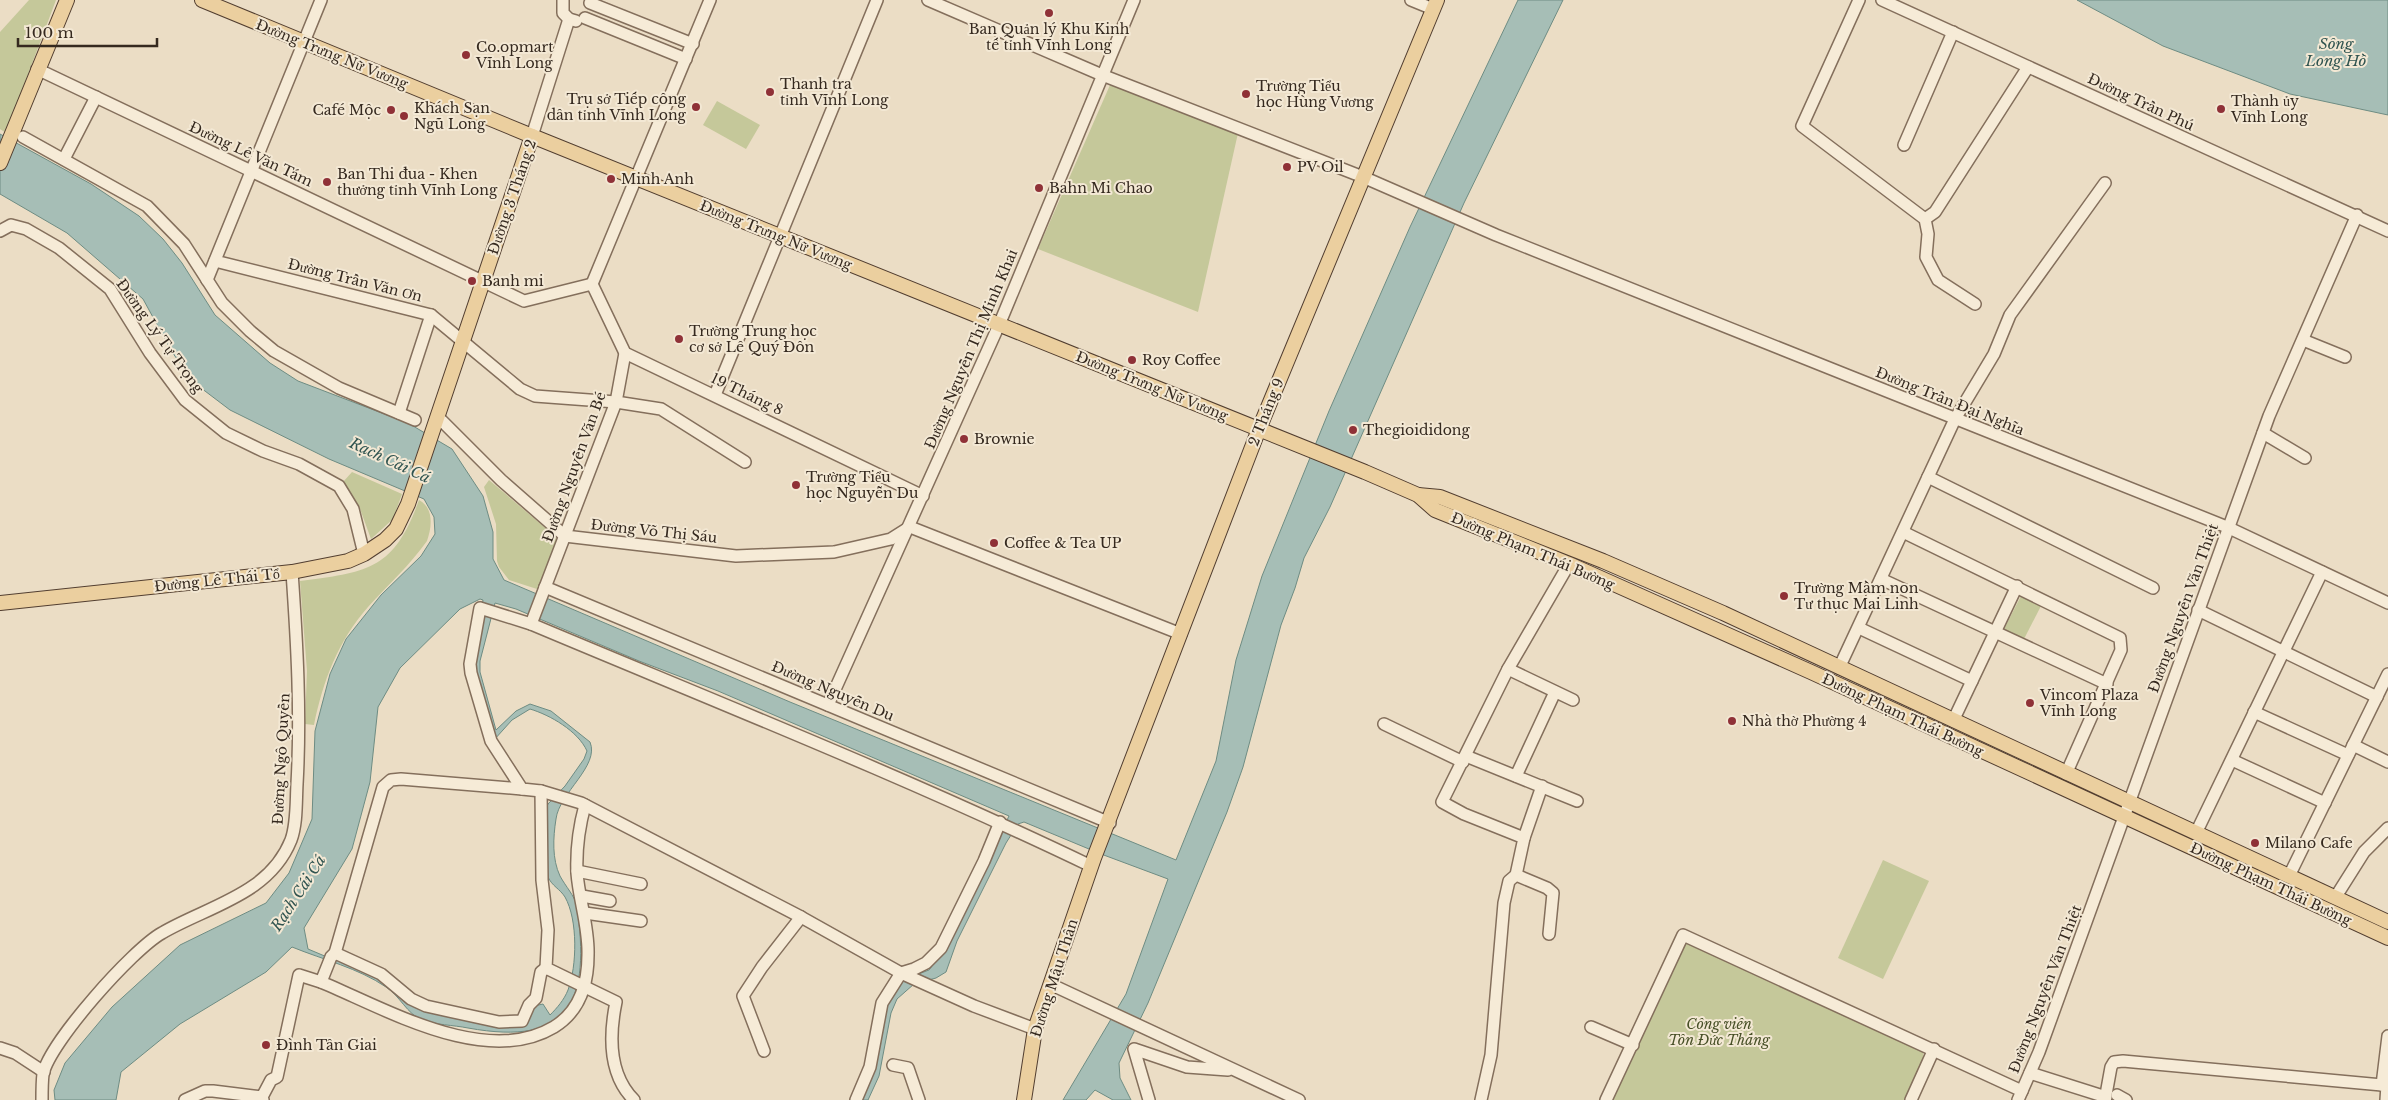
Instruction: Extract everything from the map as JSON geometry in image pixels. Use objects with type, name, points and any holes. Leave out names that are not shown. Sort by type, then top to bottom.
[{"type":"main road","points":[[0,163],[20,117],[37,69],[67,0]]},
{"type":"main road","name":"Đường Trưng Nữ Vương","points":[[202,0],[532,136],[1365,472]]},
{"type":"main road","name":"2 Tháng 9","points":[[1109,825],[1259,429],[1435,5]]},
{"type":"main road","name":"Đường 3 Tháng 2","points":[[408,504],[532,136]]},
{"type":"main road","name":"Đường Phạm Thái Bường","points":[[1365,472],[1418,496],[1435,510],[1569,564],[1879,703],[2388,938]]},
{"type":"main road","name":"Đường Phạm Thái Bường","points":[[1418,496],[1440,497],[1576,550],[1723,613],[2388,922]]},
{"type":"main road","name":"Đường Lê Thái Tổ","points":[[0,603],[292,572],[348,561],[364,554],[385,540],[396,529],[408,504]]},
{"type":"main road","points":[[1569,564],[1576,550]]},
{"type":"main road","points":[[1879,703],[1885,689]]},
{"type":"main road","name":"Đường Mậu Thân","points":[[1024,1100],[1035,1029],[1093,862],[1109,825]]},
{"type":"main road","points":[[2282,890],[2289,876]]},
{"type":"street","points":[[207,280],[321,0]]},
{"type":"street","points":[[561,0],[563,13],[569,20],[578,21],[584,18],[589,13],[590,2],[693,44]]},
{"type":"street","points":[[625,353],[592,284],[710,0]]},
{"type":"street","points":[[715,395],[877,0]]},
{"type":"street","name":"Đường Trần Đại Nghĩa","points":[[928,0],[1102,75],[1363,177],[1496,235],[2227,528],[2388,603]]},
{"type":"street","name":"Đường Nguyễn Thị Minh Khai","points":[[828,706],[910,528],[999,324],[1134,0]]},
{"type":"street","points":[[1411,0],[1435,5]]},
{"type":"street","points":[[1859,0],[1802,126],[1925,219],[1928,234],[1926,257],[1938,280],[1975,304]]},
{"type":"street","name":"Đường Trần Phú","points":[[1882,0],[2388,231]]},
{"type":"street","points":[[584,18],[686,59]]},
{"type":"street","name":"Đường 3 Tháng 2","points":[[532,136],[569,20]]},
{"type":"street","points":[[1904,145],[1953,32]]},
{"type":"street","points":[[1925,219],[1935,212],[2028,67]]},
{"type":"street","name":"Đường Lê Văn Tám","points":[[37,69],[524,301],[592,284]]},
{"type":"street","points":[[64,159],[96,97]]},
{"type":"street","points":[[23,137],[147,206],[184,244],[207,280],[233,315],[274,351],[339,388],[415,420]]},
{"type":"street","points":[[1839,668],[1955,419],[1994,354],[2010,315],[2105,182]]},
{"type":"street","name":"Đường Nguyễn Văn Thiệt","points":[[2020,1095],[2030,1073],[2125,818],[2227,528],[2263,433],[2358,216]]},
{"type":"street","name":"Đường Lý Tự Trọng","points":[[0,231],[11,225],[26,229],[58,248],[110,289],[150,353],[185,400],[226,433],[262,451],[298,464],[339,486],[353,509],[364,554]]},
{"type":"street","name":"Đường Trần Văn Ơn","points":[[214,261],[431,315],[520,389],[535,396],[616,402],[661,409],[745,462]]},
{"type":"street","points":[[399,413],[431,315]]},
{"type":"street","points":[[2303,340],[2345,357]]},
{"type":"street","name":"19 Tháng 8","points":[[625,353],[923,496]]},
{"type":"street","name":"Đường Nguyễn Văn Bé","points":[[533,621],[616,402],[625,353]]},
{"type":"street","points":[[437,416],[501,480],[565,536]]},
{"type":"street","points":[[2263,433],[2305,458]]},
{"type":"street","points":[[1928,477],[2153,588]]},
{"type":"street","points":[[910,528],[1181,634]]},
{"type":"street","name":"Đường Võ Thị Sáu","points":[[565,536],[746,555],[834,552],[891,539],[910,528]]},
{"type":"street","points":[[1902,532],[2017,586],[2120,638],[2122,648],[2066,774]]},
{"type":"street","points":[[1524,838],[1464,814],[1442,802],[1508,669],[1569,564]]},
{"type":"street","name":"Đường Ngô Quyền","points":[[44,1072],[63,1038],[106,983],[160,934],[230,901],[260,881],[281,860],[291,839],[295,817],[299,749],[299,673],[292,572]]},
{"type":"street","points":[[2196,834],[2322,572]]},
{"type":"street","points":[[1881,579],[2107,684]]},
{"type":"street","points":[[1953,721],[2017,586]]},
{"type":"street","name":"Đường Nguyễn Du","points":[[545,589],[1109,825]]},
{"type":"street","points":[[522,789],[491,741],[471,673],[470,664],[480,608],[533,621],[874,766],[1036,839],[1093,862]]},
{"type":"street","points":[[2198,610],[2377,697]]},
{"type":"street","points":[[1859,628],[1972,681]]},
{"type":"street","points":[[1508,669],[1572,700]]},
{"type":"street","points":[[2289,876],[2387,679]]},
{"type":"street","points":[[1516,776],[1555,692]]},
{"type":"street","points":[[2254,712],[2351,750],[2388,762]]},
{"type":"street","points":[[1384,724],[1465,759],[1578,800]]},
{"type":"street","points":[[2232,760],[2325,804]]},
{"type":"street","points":[[321,982],[332,958],[380,794],[383,787],[391,780],[522,789],[543,792],[585,805],[801,917],[933,989],[1035,1029]]},
{"type":"street","points":[[1481,1100],[1492,1055],[1504,903],[1509,881],[1516,875],[1524,838],[1542,786]]},
{"type":"street","points":[[543,792],[542,880],[548,930],[550,970]]},
{"type":"street","points":[[185,1100],[205,1091],[213,1090],[263,1099],[271,1080],[278,1077],[299,975],[321,982],[438,1031],[480,1040],[501,1041],[526,1038],[548,1030],[567,1019],[583,994],[582,984],[588,956],[582,896],[577,871],[580,824],[585,805]]},
{"type":"street","points":[[856,1100],[870,1067],[882,1003],[903,974],[926,963],[941,948],[984,861],[1000,822]]},
{"type":"street","points":[[2335,898],[2364,852],[2388,828]]},
{"type":"street","points":[[577,871],[641,884]]},
{"type":"street","points":[[1516,875],[1547,888],[1553,893],[1549,934]]},
{"type":"street","points":[[582,896],[610,901]]},
{"type":"street","points":[[584,913],[641,921]]},
{"type":"street","points":[[764,1051],[743,996],[762,967],[801,917]]},
{"type":"street","points":[[1606,1100],[1683,935],[1934,1049],[2020,1095]]},
{"type":"street","points":[[332,958],[381,974],[411,999],[426,1006],[499,1022],[522,1021],[529,1005],[536,998],[541,972],[550,970],[582,984],[616,1002],[610,1035],[614,1066],[628,1094],[634,1100]]},
{"type":"street","points":[[1050,984],[1299,1100]]},
{"type":"street","points":[[1590,1028],[1633,1045]]},
{"type":"street","points":[[2382,1085],[2388,1036]]},
{"type":"street","points":[[0,1048],[15,1053],[44,1072],[42,1100]]},
{"type":"street","points":[[1149,1100],[1134,1048],[1187,1067],[1234,1070]]},
{"type":"street","points":[[1911,1100],[1934,1049]]},
{"type":"street","points":[[2030,1073],[2113,1098],[2111,1067],[2114,1062],[2123,1061],[2386,1085],[2386,1100]]},
{"type":"street","points":[[893,1065],[908,1068],[919,1100]]},
{"type":"green space","points":[[29,0],[56,0],[6,133],[0,129],[0,32]]},
{"type":"green space","points":[[1110,85],[1238,133],[1198,312],[1038,249]]},
{"type":"green space","points":[[717,101],[760,125],[746,149],[703,125]]},
{"type":"green space","points":[[352,472],[402,494],[393,519],[371,539],[359,506],[343,482]]},
{"type":"green space","points":[[489,480],[556,537],[558,541],[542,586],[537,589],[509,580],[499,567],[497,561],[496,524],[484,487]]},
{"type":"green space","points":[[419,500],[424,503],[431,518],[427,541],[406,567],[357,620],[333,662],[322,693],[314,725],[305,724],[307,671],[300,581],[361,570],[376,563],[388,554],[399,541]]},
{"type":"green space","points":[[2023,592],[2043,602],[2024,639],[2004,629]]},
{"type":"green space","points":[[1883,860],[1929,881],[1883,979],[1838,958]]},
{"type":"green space","name":"Công viên Tôn Đức Thắng","points":[[1687,943],[1923,1052],[1924,1059],[1905,1100],[1613,1100],[1683,945]]},
{"type":"water","name":"Rạch Cái Cá","points":[[1518,0],[1563,0],[1464,203],[1330,507],[1304,558],[1281,625],[1243,767],[1227,812],[1148,1003],[1119,1063],[1120,1078],[1131,1100],[1113,1100],[1095,1090],[1086,1100],[1063,1100],[1126,994],[1168,879],[1024,822],[1018,824],[1006,843],[957,941],[946,972],[936,978],[914,984],[897,999],[891,1013],[879,1076],[868,1100],[860,1100],[885,1005],[900,981],[929,970],[943,951],[1009,816],[718,691],[639,661],[516,609],[495,603],[480,661],[480,672],[496,730],[516,711],[530,704],[551,711],[590,742],[592,751],[584,770],[559,809],[554,834],[557,869],[576,902],[580,939],[580,967],[576,991],[566,1009],[552,1023],[531,1030],[503,1032],[433,1023],[417,1017],[391,991],[375,980],[352,969],[292,947],[266,972],[180,1024],[121,1072],[116,1100],[55,1100],[54,1090],[65,1063],[112,1007],[180,945],[266,903],[289,873],[312,819],[315,731],[330,674],[346,639],[381,595],[421,556],[435,534],[434,517],[424,499],[329,459],[230,410],[201,388],[172,352],[143,299],[67,233],[0,194],[0,134],[91,184],[139,216],[163,239],[182,263],[215,315],[270,363],[298,381],[408,423],[452,449],[483,496],[493,532],[493,559],[504,580],[790,702],[1176,860],[1216,761],[1236,660],[1262,576],[1329,411],[1410,227]],"holes":[[[480,599],[483,600],[472,667],[494,740],[512,720],[530,709],[546,715],[563,725],[577,737],[587,751],[584,759],[565,786],[548,804],[543,816],[548,877],[565,897],[572,918],[575,943],[571,980],[564,997],[550,1015],[543,1004],[534,1006],[518,1026],[495,1027],[425,1011],[386,981],[337,957],[327,957],[308,949],[304,928],[352,849],[370,782],[378,707],[400,668],[460,609]]]},
{"type":"water","name":"Sông Long Hồ","points":[[2077,0],[2388,0],[2388,115],[2290,94],[2163,46]]},
{"type":"place","name":"Ban Quản lý Khu Kinh tế tỉnh Vĩnh Long","points":[[1049,13]]},
{"type":"place","name":"Co.opmart Vĩnh Long","points":[[466,55]]},
{"type":"place","name":"Thanh tra tỉnh Vĩnh Long","points":[[770,92]]},
{"type":"place","name":"Trường Tiểu học Hùng Vương","points":[[1246,94]]},
{"type":"place","name":"Trụ sở Tiếp công dân tỉnh Vĩnh Long","points":[[696,107]]},
{"type":"place","name":"Thành ủy Vĩnh Long","points":[[2221,109]]},
{"type":"place","name":"Café Mộc","points":[[391,110]]},
{"type":"place","name":"Khách Sạn Ngũ Long","points":[[404,116]]},
{"type":"place","name":"PV Oil","points":[[1287,167]]},
{"type":"place","name":"Minh Anh","points":[[611,179]]},
{"type":"place","name":"Ban Thi đua - Khen thưởng tỉnh Vĩnh Long","points":[[327,182]]},
{"type":"place","name":"Bahn Mi Chao","points":[[1039,188]]},
{"type":"place","name":"Banh mi","points":[[472,281]]},
{"type":"place","name":"Trường Trung học cơ sở Lê Quý Đôn","points":[[679,339]]},
{"type":"place","name":"Roy Coffee","points":[[1132,360]]},
{"type":"place","name":"Thegioididong","points":[[1353,430]]},
{"type":"place","name":"Brownie","points":[[964,439]]},
{"type":"place","name":"Trường Tiểu học Nguyễn Du","points":[[796,485]]},
{"type":"place","name":"Coffee & Tea UP","points":[[994,543]]},
{"type":"place","name":"Trường Mầm non Tư thục Mai Linh","points":[[1784,596]]},
{"type":"place","name":"Vincom Plaza Vĩnh Long","points":[[2030,703]]},
{"type":"place","name":"Nhà thờ Phường 4","points":[[1732,721]]},
{"type":"place","name":"Milano Cafe","points":[[2255,843]]},
{"type":"place","name":"Đình Tân Giai","points":[[266,1045]]}]
